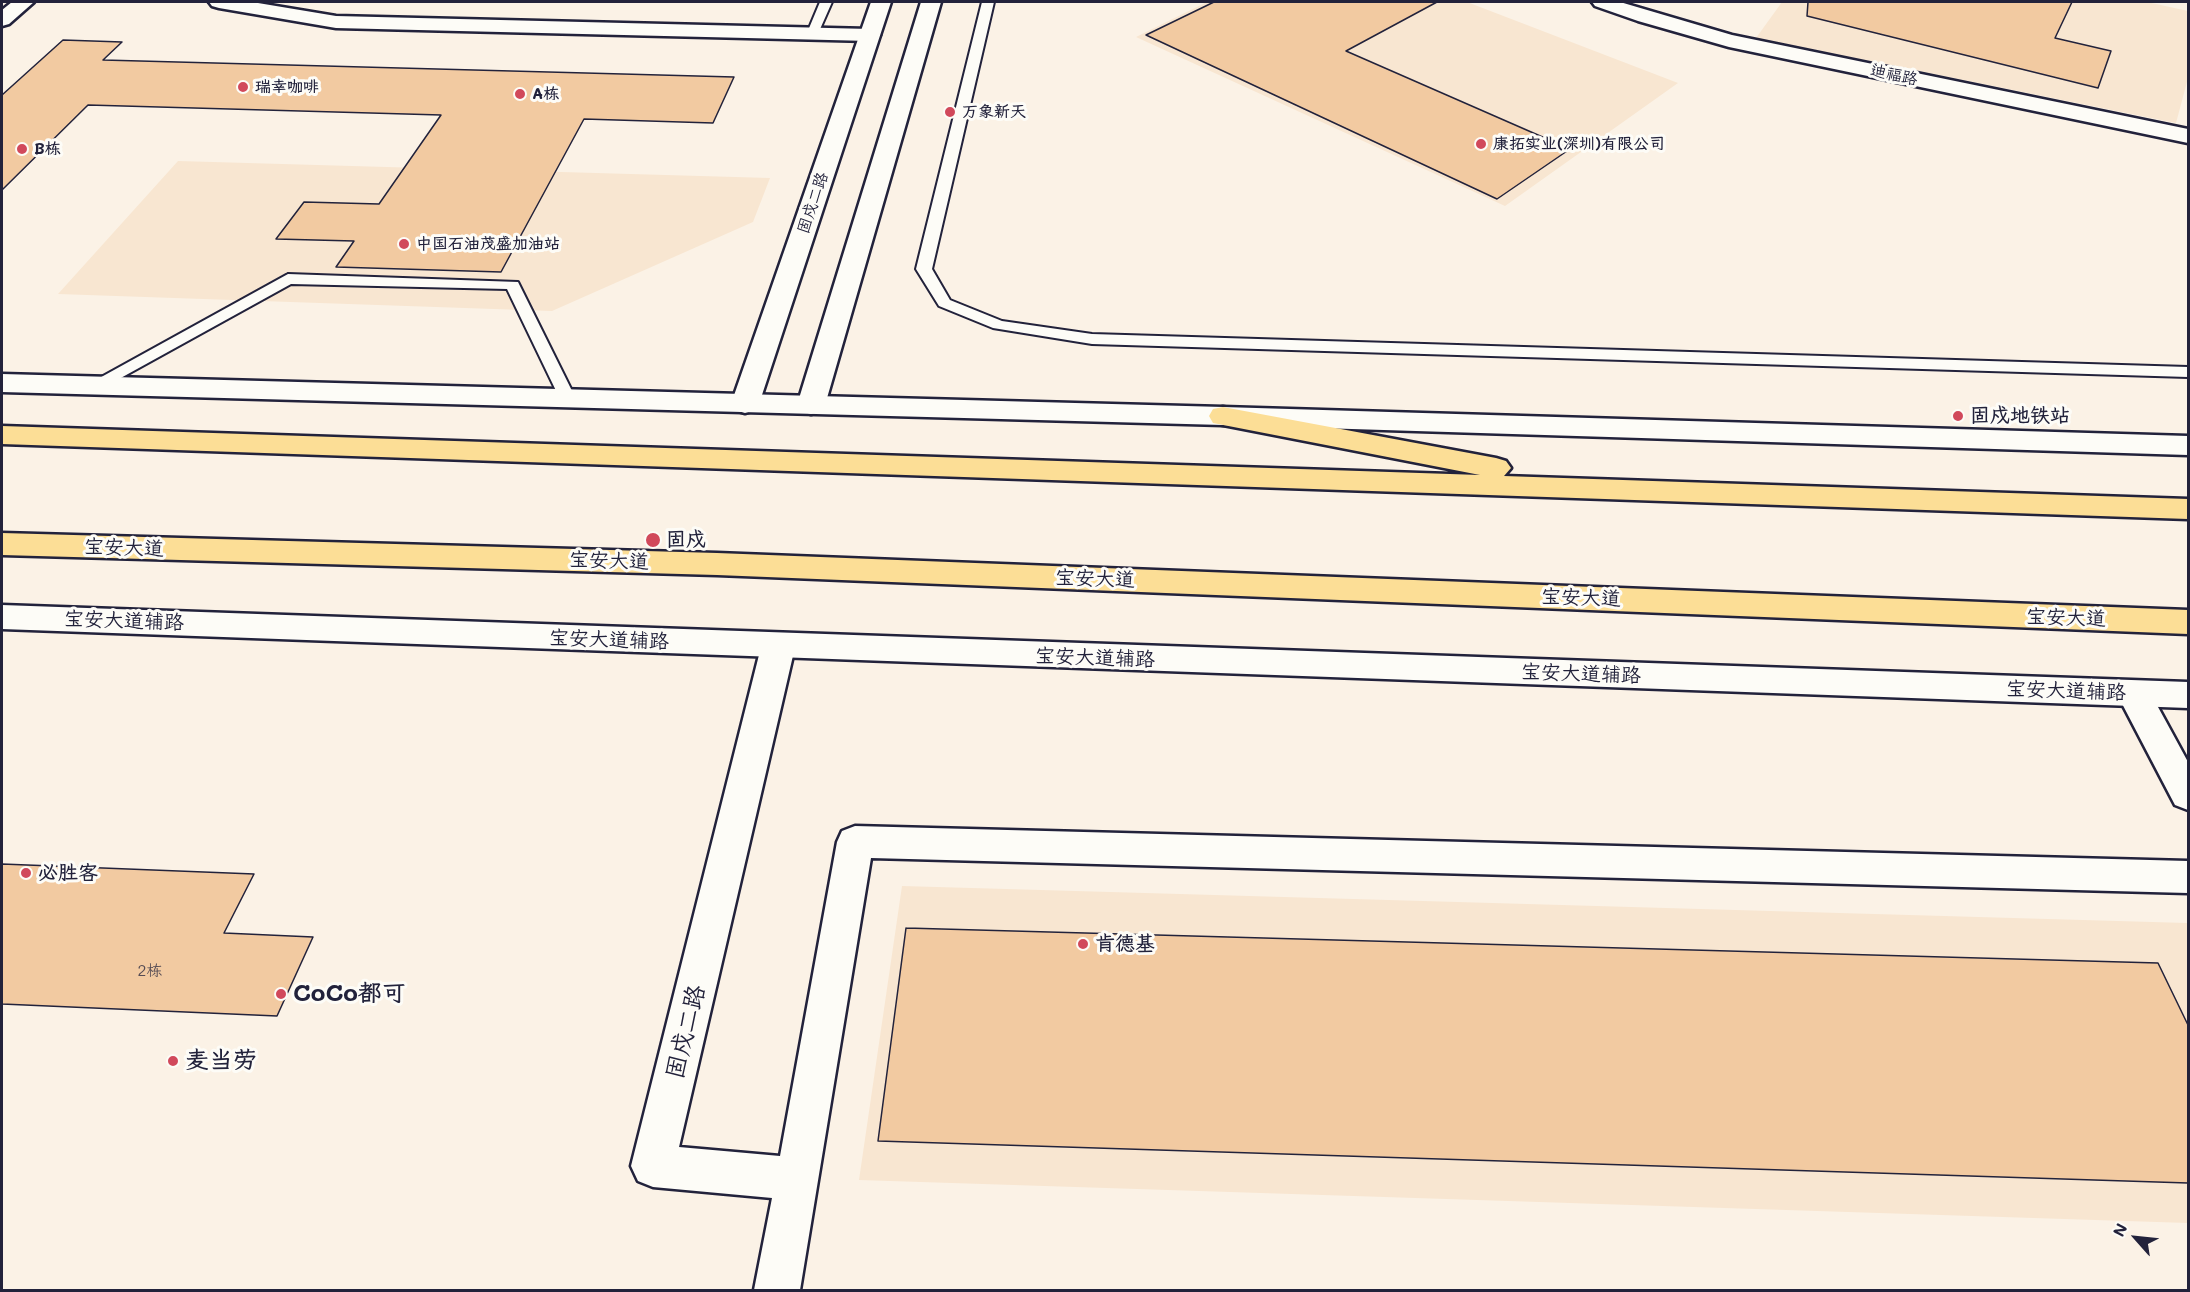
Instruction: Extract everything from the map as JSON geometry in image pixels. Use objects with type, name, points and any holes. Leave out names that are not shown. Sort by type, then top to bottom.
[{"type":"main road","points":[[1223,416],[1595,487]]},
{"type":"main road","points":[[2,435],[1595,487],[2188,509]]},
{"type":"main road","name":"宝安大道","points":[[2,544],[717,564],[2188,622]]},
{"type":"street","points":[[2,20],[24,2]]},
{"type":"street","points":[[219,2],[286,7],[336,22],[870,35]]},
{"type":"street","name":"固戍二路","points":[[745,404],[881,2]]},
{"type":"street","points":[[811,405],[931,2]]},
{"type":"street","name":"迪福路","points":[[1602,2],[1644,17],[1729,41],[2188,136]]},
{"type":"street","points":[[2,383],[1223,416],[2188,446]]},
{"type":"street","name":"宝安大道辅路","points":[[2,617],[778,647],[2188,695]]},
{"type":"street","name":"固戍二路","points":[[778,647],[653,1166],[798,1179]]},
{"type":"street","points":[[2134,694],[2188,795]]},
{"type":"street","points":[[777,1290],[855,842],[2188,877]]},
{"type":"lane","points":[[813,33],[826,2]]},
{"type":"lane","points":[[988,2],[924,269],[944,303],[999,325],[1092,339],[2188,372]]},
{"type":"lane","points":[[93,386],[288,279],[300,279],[513,285],[568,399]]},
{"type":"shaded area","name":"康拓实业(深圳)有限公司","points":[[1207,2],[1467,2],[1678,83],[1505,206],[1136,37]]},
{"type":"shaded area","points":[[1782,2],[2147,2],[2188,11],[2188,78],[2176,123],[1756,38]]},
{"type":"shaded area","name":"中国石油茂盛加油站","points":[[178,161],[770,178],[753,222],[552,311],[58,294]]},
{"type":"shaded area","points":[[902,886],[2187,923],[2188,1223],[859,1180]]},
{"type":"building","points":[[1214,2],[1437,2],[1346,51],[1570,149],[1497,199],[1146,35]]},
{"type":"building","points":[[1808,2],[2072,2],[2055,38],[2111,51],[2098,88],[1807,16]]},
{"type":"building","points":[[63,40],[122,42],[103,60],[734,77],[713,123],[584,119],[501,272],[336,267],[354,241],[276,239],[304,202],[379,204],[441,115],[88,105],[2,190],[2,95]]},
{"type":"building","points":[[2,864],[254,874],[224,933],[313,937],[277,1016],[2,1004]]},
{"type":"building","points":[[906,928],[2158,963],[2188,1025],[2188,1183],[878,1141]]},
{"type":"place","name":"瑞幸咖啡","points":[[243,87]]},
{"type":"place","name":"A栋","points":[[520,94]]},
{"type":"place","name":"万象新天","points":[[950,112]]},
{"type":"place","name":"康拓实业(深圳)有限公司","points":[[1481,144]]},
{"type":"place","name":"B栋","points":[[22,149]]},
{"type":"place","name":"中国石油茂盛加油站","points":[[404,244]]},
{"type":"place","name":"固戍地铁站","points":[[1958,416]]},
{"type":"place","name":"固戍","points":[[653,540]]},
{"type":"place","name":"必胜客","points":[[26,873]]},
{"type":"place","name":"肯德基","points":[[1083,944]]},
{"type":"place","name":"CoCo都可","points":[[281,994]]},
{"type":"place","name":"麦当劳","points":[[173,1061]]}]
